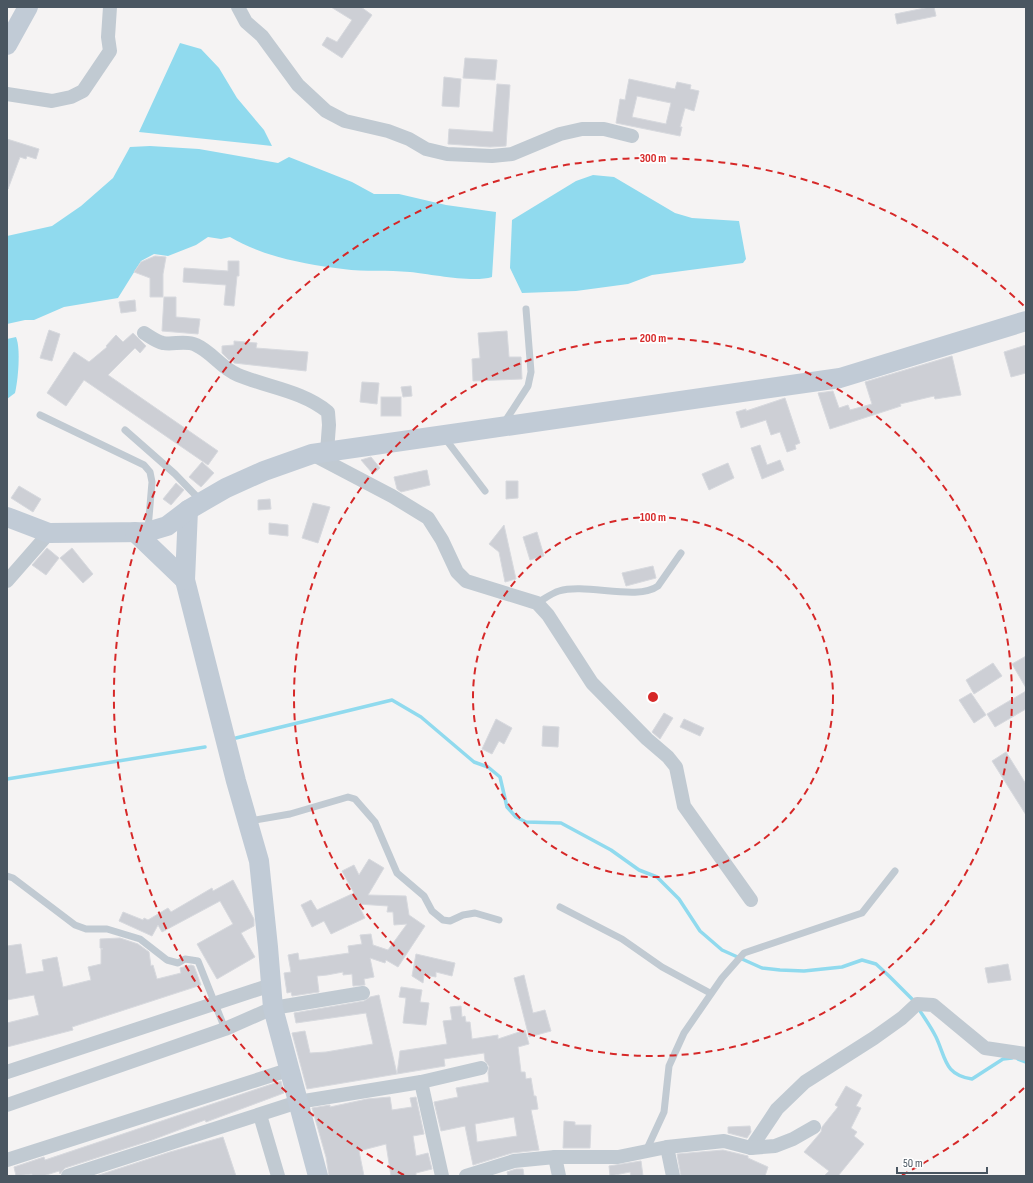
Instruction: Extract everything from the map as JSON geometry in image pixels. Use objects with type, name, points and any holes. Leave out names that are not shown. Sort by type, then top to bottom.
[{"type":"main road","points":[[7,45],[28,7]]},
{"type":"main road","points":[[7,517],[48,533],[141,532],[167,526],[195,506],[226,488],[264,471],[320,453],[840,378],[1026,321]]},
{"type":"main road","points":[[195,506],[185,580],[259,861],[273,1008],[288,1070],[318,1176]]},
{"type":"main road","points":[[141,532],[185,580]]},
{"type":"street","points":[[7,94],[52,101],[71,97],[83,91],[110,51],[110,7]]},
{"type":"street","points":[[238,7],[246,22],[262,36],[298,85],[326,112],[345,121],[409,139],[426,149],[447,154],[492,156],[512,154],[560,134],[582,129],[604,129],[632,136]]},
{"type":"street","points":[[144,332],[162,343],[195,344],[210,354],[222,366],[238,375],[276,386],[322,406],[328,412],[329,425],[320,453],[428,518],[442,540],[457,572],[466,581],[537,603],[548,615],[592,683],[668,757],[676,767],[684,806],[750,900]]},
{"type":"street","points":[[7,582],[48,533]]},
{"type":"street","points":[[7,1072],[271,985]]},
{"type":"street","points":[[7,1105],[225,1029],[273,1008],[362,993]]},
{"type":"street","points":[[751,1148],[777,1109],[805,1082],[874,1038],[902,1018],[917,1004],[933,1005],[985,1048],[1026,1054]]},
{"type":"street","points":[[68,1176],[298,1102],[421,1082],[481,1068]]},
{"type":"street","points":[[7,1160],[288,1070]]},
{"type":"street","points":[[421,1082],[442,1176]]},
{"type":"street","points":[[260,1114],[278,1176]]},
{"type":"street","points":[[466,1176],[514,1161],[555,1157],[618,1158],[667,1147],[724,1141],[751,1148],[775,1146],[793,1139],[814,1127]]},
{"type":"street","points":[[667,1147],[673,1176]]},
{"type":"street","points":[[555,1157],[559,1176]]},
{"type":"lane","points":[[502,427],[528,386],[531,372],[526,309]]},
{"type":"lane","points":[[40,415],[144,466],[150,472],[152,482],[141,532]]},
{"type":"lane","points":[[125,430],[175,474],[195,506]]},
{"type":"lane","points":[[443,435],[485,491]]},
{"type":"lane","points":[[537,603],[559,591],[580,588],[642,592],[653,590],[658,586],[681,553]]},
{"type":"lane","points":[[248,822],[290,814],[348,797],[354,799],[376,822],[397,873],[424,896],[432,911],[443,920],[450,921],[463,915],[475,913],[499,920]]},
{"type":"lane","points":[[645,1153],[664,1112],[669,1066],[684,1032],[722,978],[744,954],[862,913],[895,871]]},
{"type":"lane","points":[[7,876],[13,878],[75,925],[86,929],[107,928],[140,939],[167,960],[178,963],[185,960],[198,961],[216,1003],[225,1029]]},
{"type":"lane","points":[[560,907],[622,939],[662,967],[710,993]]},
{"type":"water","points":[[180,43],[201,49],[219,68],[237,98],[264,130],[272,146],[139,132]]},
{"type":"water","points":[[150,146],[199,149],[278,163],[289,157],[352,182],[374,194],[399,194],[446,205],[496,212],[492,277],[484,279],[463,279],[410,272],[328,267],[270,255],[230,237],[221,239],[208,237],[196,245],[168,256],[154,254],[141,261],[118,298],[64,307],[34,320],[25,320],[7,324],[7,236],[52,226],[81,206],[113,178],[130,147]]},
{"type":"water","points":[[593,175],[614,177],[675,213],[692,218],[739,221],[746,259],[743,263],[652,275],[628,284],[576,291],[522,293],[510,268],[512,220],[576,181]]},
{"type":"water","points":[[16,337],[18,342],[19,357],[17,380],[15,393],[7,399],[7,339]]},
{"type":"building","points":[[331,7],[361,7],[372,15],[342,58],[322,45],[327,37],[337,42],[352,20]]},
{"type":"building","points":[[934,7],[936,16],[897,24],[895,14]]},
{"type":"building","points":[[465,58],[497,60],[495,80],[463,78]]},
{"type":"building","points":[[444,77],[461,79],[459,107],[442,106]]},
{"type":"building","points":[[629,79],[675,89],[677,82],[691,85],[690,89],[699,91],[694,111],[685,108],[680,127],[682,127],[680,136],[616,123],[620,99],[625,100]],"holes":[[[637,96],[671,103],[666,124],[632,117]]]},
{"type":"building","points":[[497,84],[510,85],[506,146],[490,147],[448,144],[449,129],[493,132]]},
{"type":"building","points":[[7,139],[39,149],[36,159],[27,156],[26,159],[20,157],[8,189]]},
{"type":"building","points":[[155,256],[166,257],[163,274],[163,297],[150,297],[150,278],[134,272],[141,262]]},
{"type":"building","points":[[228,261],[239,261],[239,276],[237,276],[234,306],[224,305],[226,285],[183,282],[184,268],[228,271]]},
{"type":"building","points":[[164,297],[176,297],[176,317],[200,319],[198,334],[162,331]]},
{"type":"building","points":[[135,300],[136,311],[121,313],[119,302]]},
{"type":"building","points":[[49,330],[60,334],[52,361],[40,358]]},
{"type":"building","points":[[507,331],[509,357],[521,357],[522,379],[473,381],[472,359],[480,358],[478,333]]},
{"type":"building","points":[[133,333],[146,346],[140,353],[135,348],[108,375],[218,451],[208,465],[84,380],[66,406],[47,393],[74,352],[89,362],[107,347],[106,346],[116,335],[123,342]]},
{"type":"building","points":[[234,341],[257,343],[256,348],[308,352],[306,371],[234,363],[233,360],[229,360],[222,353],[222,346],[234,345]]},
{"type":"building","points":[[1026,345],[1026,373],[1011,377],[1004,352]]},
{"type":"building","points":[[952,356],[961,395],[935,399],[934,396],[900,404],[901,406],[830,429],[818,393],[833,391],[839,408],[848,405],[850,410],[872,404],[865,382]]},
{"type":"building","points":[[362,382],[379,383],[377,404],[360,402]]},
{"type":"building","points":[[411,386],[412,396],[403,397],[401,387]]},
{"type":"building","points":[[381,397],[401,397],[401,416],[381,416]]},
{"type":"building","points":[[785,398],[800,443],[795,445],[796,449],[787,452],[780,432],[771,435],[766,420],[741,428],[736,412],[746,409],[746,411]]},
{"type":"building","points":[[760,445],[767,465],[780,460],[784,470],[762,479],[751,448]]},
{"type":"building","points":[[371,457],[380,468],[373,474],[361,460]]},
{"type":"building","points":[[202,462],[214,473],[201,487],[189,477]]},
{"type":"building","points":[[728,463],[734,478],[709,490],[702,474]]},
{"type":"building","points":[[427,470],[430,485],[401,492],[397,489],[394,477]]},
{"type":"building","points":[[506,481],[518,481],[518,498],[506,499]]},
{"type":"building","points":[[176,483],[184,490],[171,505],[163,499]]},
{"type":"building","points":[[19,486],[41,499],[33,512],[11,498]]},
{"type":"building","points":[[270,499],[271,509],[258,510],[258,500]]},
{"type":"building","points":[[313,503],[330,507],[318,543],[302,538]]},
{"type":"building","points":[[269,523],[288,525],[288,536],[269,534]]},
{"type":"building","points":[[504,525],[516,579],[505,582],[499,552],[489,544]]},
{"type":"building","points":[[537,532],[544,556],[530,560],[523,537]]},
{"type":"building","points":[[47,548],[59,558],[46,575],[32,565]]},
{"type":"building","points":[[72,548],[93,574],[83,583],[60,558]]},
{"type":"building","points":[[653,566],[656,578],[626,586],[622,573]]},
{"type":"building","points":[[1026,656],[1026,688],[1012,664]]},
{"type":"building","points":[[993,663],[1002,676],[974,694],[966,680]]},
{"type":"building","points":[[1026,691],[1026,709],[995,727],[987,714]]},
{"type":"building","points":[[971,693],[986,715],[974,723],[959,700]]},
{"type":"building","points":[[664,713],[673,718],[660,739],[652,732]]},
{"type":"building","points":[[496,719],[512,728],[504,744],[499,741],[492,754],[482,749]]},
{"type":"building","points":[[684,719],[704,728],[700,736],[680,727]]},
{"type":"building","points":[[543,726],[559,727],[558,747],[542,746]]},
{"type":"building","points":[[1006,752],[1026,784],[1026,815],[992,761]]},
{"type":"building","points":[[369,859],[384,868],[368,895],[406,896],[409,915],[425,926],[398,967],[386,960],[385,963],[370,958],[374,977],[364,979],[365,985],[353,986],[352,974],[343,975],[343,972],[317,976],[319,992],[292,996],[291,992],[287,993],[284,973],[291,972],[288,955],[298,953],[299,960],[301,960],[349,953],[348,946],[362,944],[360,935],[371,934],[373,945],[388,950],[407,924],[394,925],[393,912],[387,912],[388,906],[358,904],[365,918],[331,934],[324,921],[312,927],[301,905],[311,900],[317,910],[354,893],[342,871],[354,865],[359,875]]},
{"type":"building","points":[[233,880],[254,919],[254,926],[241,933],[255,957],[217,979],[197,944],[233,924],[220,901],[162,932],[158,925],[152,936],[119,921],[123,912],[143,920],[144,918],[148,920],[168,908],[171,912],[212,888],[213,891]]},
{"type":"building","points":[[120,938],[138,944],[149,952],[151,966],[153,965],[157,979],[181,973],[180,968],[191,965],[194,966],[201,985],[72,1027],[73,1030],[7,1047],[7,1023],[39,1015],[34,995],[7,1000],[7,946],[21,944],[26,974],[44,971],[42,960],[57,957],[63,987],[91,980],[88,967],[101,964],[101,949],[103,949],[100,948],[100,939]]},
{"type":"building","points":[[416,954],[455,963],[452,976],[436,972],[436,977],[424,975],[423,983],[412,976]]},
{"type":"building","points":[[1008,964],[1011,980],[988,983],[985,968]]},
{"type":"building","points":[[524,975],[533,1013],[545,1010],[551,1031],[529,1037],[514,978]]},
{"type":"building","points":[[401,987],[422,990],[420,1002],[429,1003],[426,1025],[403,1023],[406,998],[399,997]]},
{"type":"building","points":[[379,995],[397,1074],[307,1089],[292,1033],[305,1031],[310,1053],[326,1052],[373,1044],[366,1013],[296,1023],[294,1013],[364,1001],[370,997]]},
{"type":"building","points":[[461,1006],[462,1017],[465,1016],[466,1022],[470,1022],[472,1039],[498,1035],[498,1039],[525,1030],[529,1044],[518,1047],[521,1072],[525,1072],[526,1079],[531,1078],[534,1096],[536,1096],[538,1109],[531,1110],[539,1150],[512,1153],[473,1165],[465,1126],[441,1131],[434,1102],[458,1097],[456,1088],[489,1082],[489,1066],[485,1061],[484,1053],[444,1059],[445,1066],[397,1074],[400,1051],[447,1044],[443,1021],[452,1020],[450,1007]],"holes":[[[514,1117],[517,1136],[477,1142],[475,1124]]]},
{"type":"building","points":[[281,1081],[284,1093],[206,1122],[205,1120],[152,1140],[65,1168],[60,1174],[59,1171],[43,1176],[32,1176],[32,1174],[16,1176],[14,1167],[44,1157],[45,1160]]},
{"type":"building","points":[[846,1086],[862,1095],[856,1106],[861,1108],[851,1128],[857,1132],[854,1136],[864,1144],[838,1176],[824,1176],[829,1171],[804,1152],[821,1132],[822,1127],[838,1107],[835,1105]]},
{"type":"building","points":[[390,1097],[392,1110],[412,1107],[410,1098],[416,1097],[424,1134],[413,1136],[416,1156],[428,1153],[432,1169],[416,1173],[416,1176],[391,1176],[386,1144],[359,1151],[364,1176],[329,1176],[326,1157],[312,1108],[330,1105],[330,1107],[367,1099]]},
{"type":"building","points":[[564,1121],[575,1122],[575,1125],[591,1125],[590,1148],[563,1148]]},
{"type":"building","points":[[750,1126],[751,1132],[747,1138],[728,1133],[728,1127]]},
{"type":"building","points":[[223,1137],[236,1176],[96,1176],[170,1152]]},
{"type":"building","points":[[723,1150],[748,1156],[748,1158],[768,1167],[765,1176],[681,1176],[677,1154]]},
{"type":"building","points":[[641,1161],[643,1176],[631,1176],[630,1172],[610,1176],[609,1166]]},
{"type":"building","points":[[516,1169],[523,1169],[524,1176],[508,1176],[507,1172]]},
{"type":"waterway","points":[[236,738],[392,700],[421,717],[474,762],[488,767],[500,777],[507,807],[516,817],[526,822],[561,823],[611,850],[639,870],[657,877],[679,899],[700,931],[722,950],[762,968],[780,970],[804,971],[842,967],[862,960],[876,964],[915,1002]]},
{"type":"waterway","points":[[7,779],[205,747]]},
{"type":"waterway","points":[[918,1008],[936,1037],[947,1064],[956,1074],[972,1079],[1003,1059],[1012,1058]]},
{"type":"waterway","points":[[1018,1059],[1026,1062]]}]
